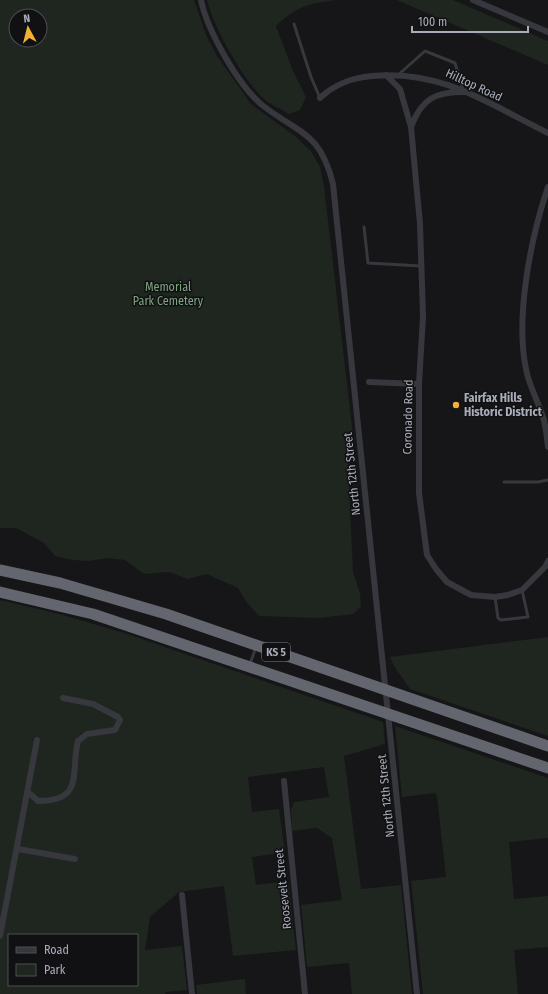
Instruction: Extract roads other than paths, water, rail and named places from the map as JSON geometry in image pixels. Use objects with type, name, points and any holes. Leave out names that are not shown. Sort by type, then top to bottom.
[{"type":"highway","name":"KS 5","points":[[0,570],[60,583],[152,610],[548,746]]},
{"type":"highway","name":"KS 5","points":[[0,592],[93,614],[548,768]]},
{"type":"street","name":"North 12th Street","points":[[201,0],[214,36],[246,89],[262,105],[308,136],[319,148],[328,166],[333,184],[384,664],[416,994]]},
{"type":"street","points":[[473,0],[548,32]]},
{"type":"street","name":"Coronado Road","points":[[386,75],[400,89],[411,127],[420,224],[423,316],[419,384],[419,493],[427,554],[436,569],[447,582],[471,595],[495,597],[508,595],[522,590],[546,567],[548,561]]},
{"type":"street","name":"Hilltop Road","points":[[320,98],[330,88],[354,78],[398,75],[434,79],[465,91],[548,133]]},
{"type":"street","points":[[411,127],[418,112],[424,104],[434,96],[446,92],[465,91]]},
{"type":"street","points":[[548,187],[535,228],[531,247],[522,336],[530,387],[548,424]]},
{"type":"street","points":[[369,382],[419,384]]},
{"type":"street","points":[[544,418],[548,447]]},
{"type":"street","points":[[28,792],[38,801],[57,800],[64,796],[73,783],[78,741],[87,734],[115,730],[119,725],[120,720],[118,716],[93,704],[63,698]]},
{"type":"street","points":[[0,936],[18,849],[37,740]]},
{"type":"street","name":"Roosevelt Street","points":[[284,781],[305,994]]},
{"type":"street","points":[[18,849],[75,859]]},
{"type":"street","points":[[182,895],[192,994]]},
{"type":"lane","points":[[294,24],[311,77],[320,98]]},
{"type":"lane","points":[[398,75],[425,51],[455,63],[465,91]]},
{"type":"lane","points":[[364,227],[368,263],[421,266]]},
{"type":"lane","points":[[504,482],[538,482],[548,480]]},
{"type":"lane","points":[[495,597],[498,618],[501,620],[528,617],[522,590]]},
{"type":"lane","points":[[248,667],[257,645]]},
{"type":"place","name":"Fairfax Hills Historic District","points":[[456,405]]},
{"type":"park label","name":"Memorial Park Cemetery","points":[[168,294]]}]
